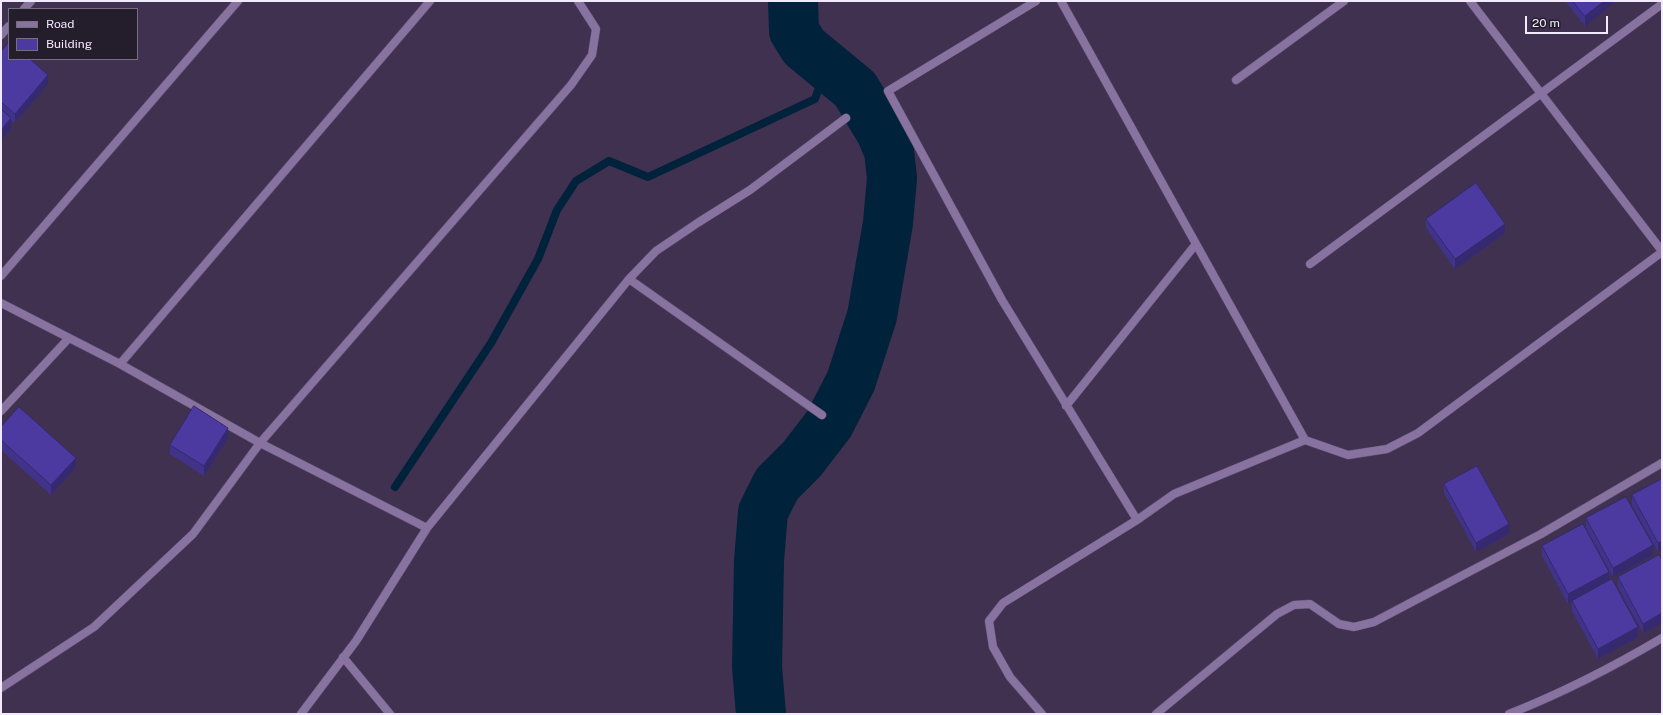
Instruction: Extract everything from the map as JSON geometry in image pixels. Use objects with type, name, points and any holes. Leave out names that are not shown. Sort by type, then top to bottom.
[{"type":"street","points":[[1,276],[238,1]]},
{"type":"street","points":[[120,364],[430,1]]},
{"type":"street","points":[[1,688],[94,627],[193,534],[260,443],[570,85],[592,56],[596,29],[578,1]]},
{"type":"street","points":[[1036,1],[888,91],[1002,300],[1137,520]]},
{"type":"street","points":[[1061,1],[1305,440]]},
{"type":"street","points":[[1236,80],[1344,1]]},
{"type":"street","points":[[1042,714],[1010,678],[992,647],[989,620],[1003,603],[1137,520],[1174,494],[1305,440],[1348,455],[1387,449],[1418,433],[1662,252],[1470,1]]},
{"type":"street","points":[[1310,264],[1662,4]]},
{"type":"street","points":[[1,35],[8,27]]},
{"type":"street","points":[[301,714],[356,641],[427,528],[629,280],[656,251],[750,190],[846,118]]},
{"type":"street","points":[[1066,406],[1196,244]]},
{"type":"street","points":[[629,280],[822,415]]},
{"type":"street","points":[[1,303],[120,364],[260,443],[427,528]]},
{"type":"street","points":[[1,411],[69,338]]},
{"type":"street","points":[[1156,714],[1277,614],[1294,605],[1310,604],[1339,624],[1354,627],[1374,622],[1541,534],[1662,463]]},
{"type":"street","points":[[1509,714],[1615,666],[1662,638]]},
{"type":"street","points":[[343,657],[390,714]]},
{"type":"building","points":[[1573,1],[1604,1],[1585,16]]},
{"type":"building","points":[[8,43],[8,60],[31,60],[48,75],[15,114],[1,102],[1,52]]},
{"type":"building","points":[[1,109],[11,118],[1,130]]},
{"type":"building","points":[[1476,183],[1505,224],[1455,259],[1426,219]]},
{"type":"building","points":[[194,406],[228,428],[204,466],[170,445]]},
{"type":"building","points":[[19,407],[76,458],[51,485],[1,440],[1,427]]},
{"type":"building","points":[[1477,466],[1509,524],[1476,543],[1444,484]]},
{"type":"building","points":[[1662,479],[1662,541],[1658,543],[1632,495]]},
{"type":"building","points":[[1626,497],[1653,545],[1613,568],[1586,518]]},
{"type":"building","points":[[1583,524],[1609,572],[1568,594],[1542,546]]},
{"type":"building","points":[[1659,555],[1662,560],[1662,613],[1643,624],[1618,577]]},
{"type":"building","points":[[1612,579],[1638,627],[1598,649],[1572,601]]},
{"type":"waterway","points":[[761,714],[757,667],[759,561],[763,512],[777,484],[802,459],[829,424],[851,381],[872,316],[888,223],[892,178],[889,151],[881,132],[855,89],[804,47],[794,31],[793,1]]},
{"type":"waterway","points":[[395,487],[491,343],[538,259],[557,210],[576,181],[609,161],[648,177],[815,99],[821,82],[822,62]]}]
